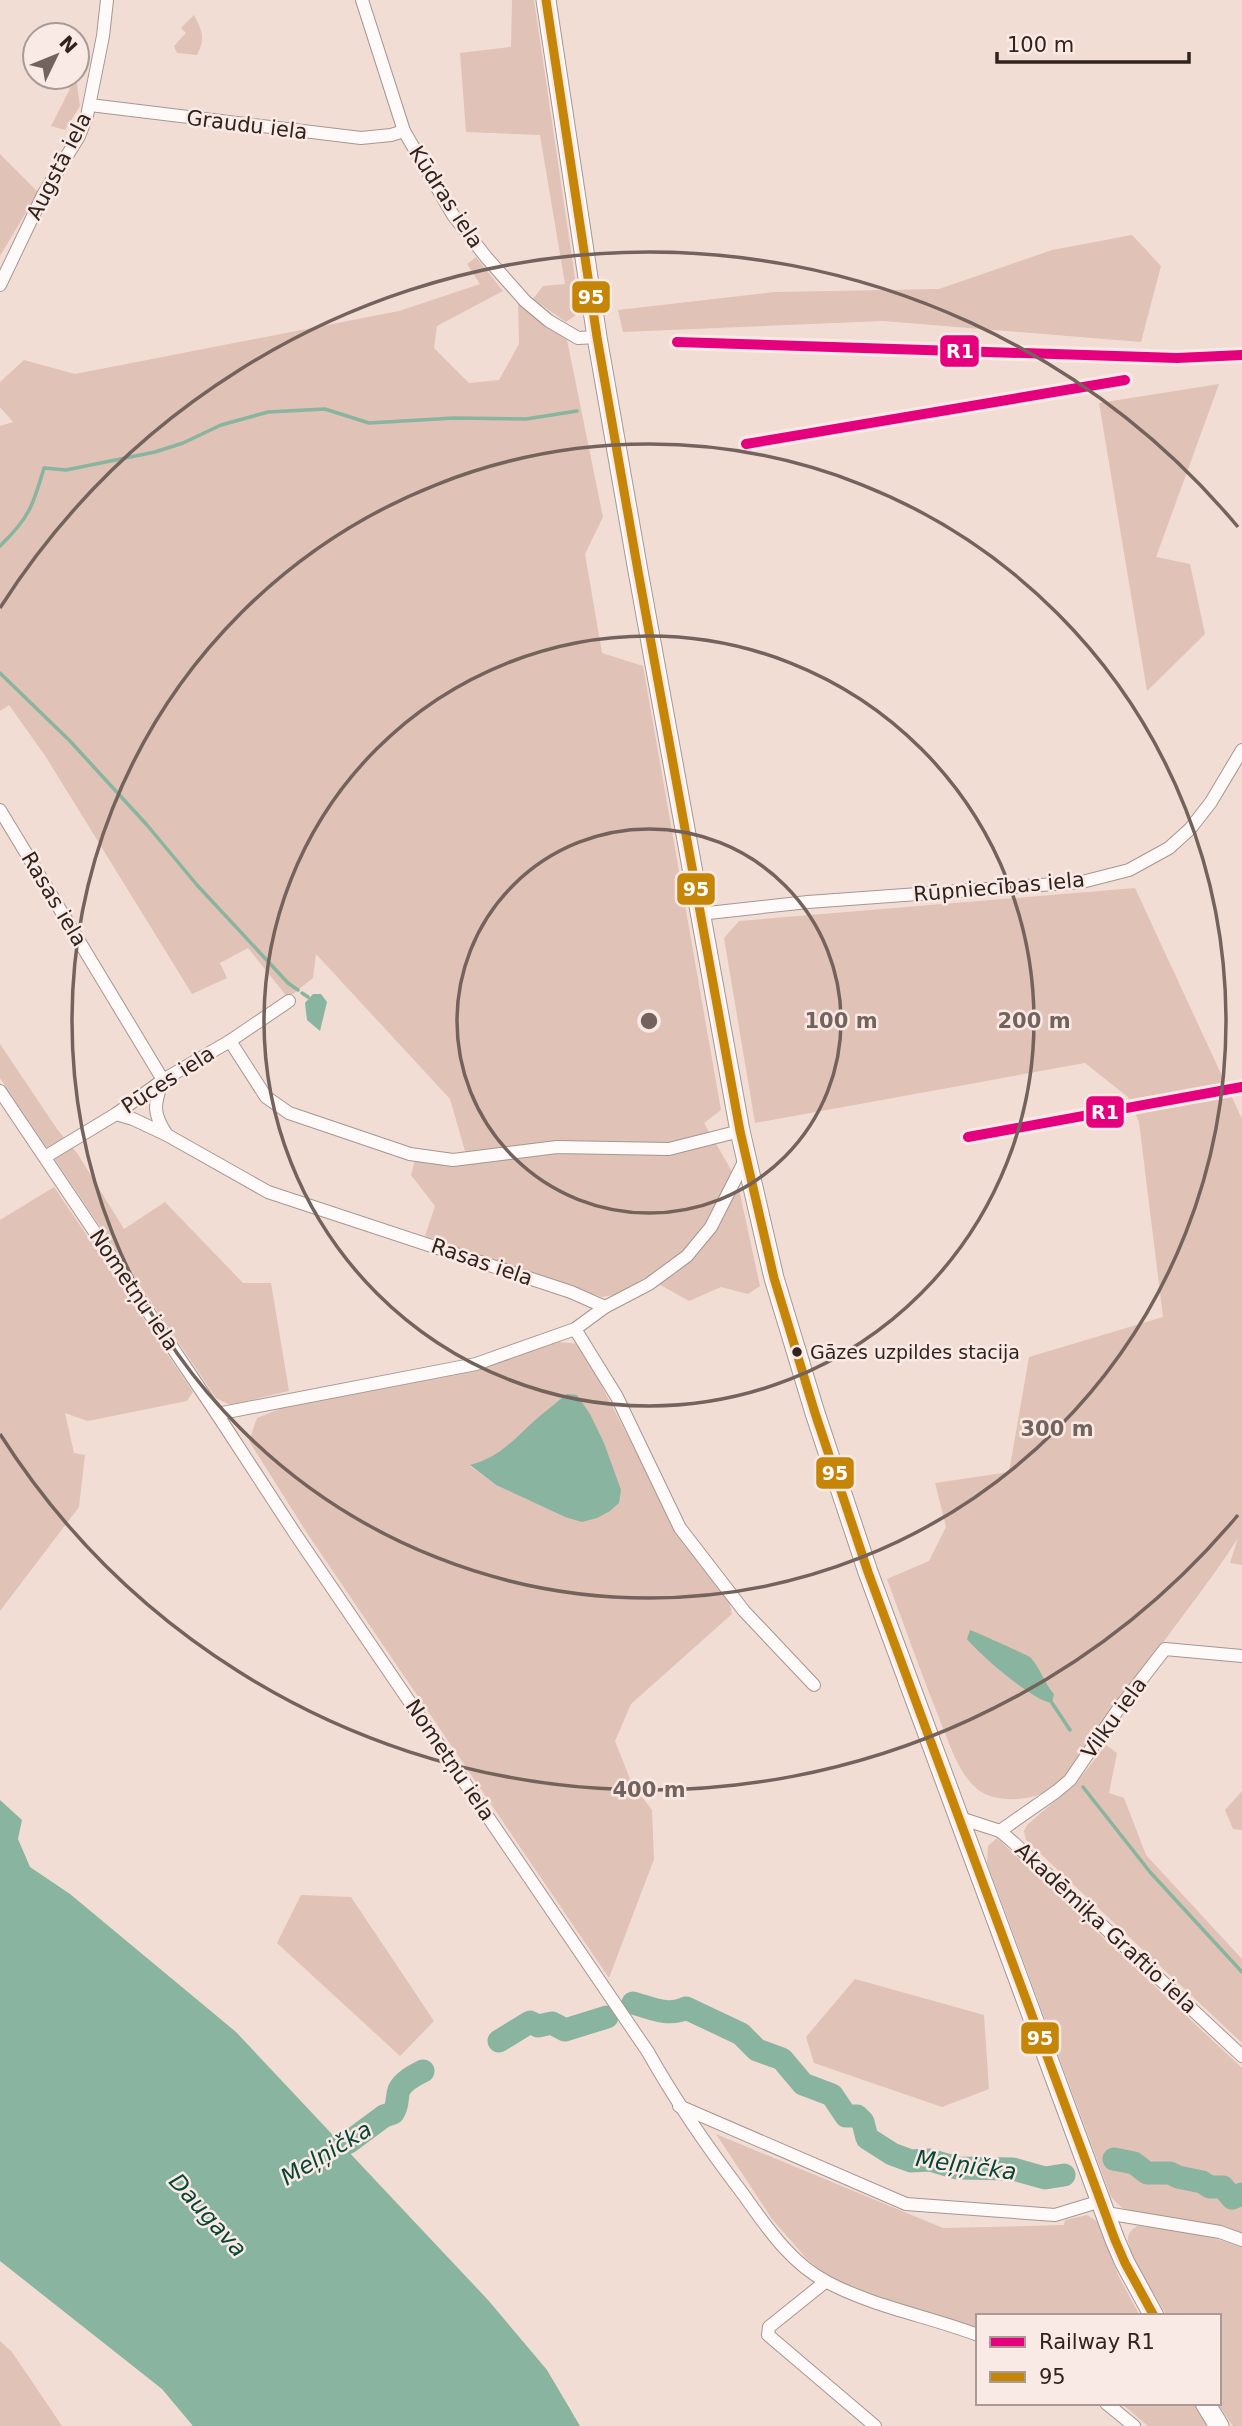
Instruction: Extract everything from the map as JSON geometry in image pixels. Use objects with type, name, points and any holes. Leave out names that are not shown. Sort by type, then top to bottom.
[{"type":"street","name":"Augstā iela","points":[[0,285],[43,195],[79,136],[90,106],[107,0]]},
{"type":"street","name":"Kūdras iela","points":[[362,0],[404,131],[453,215],[525,301],[549,321],[578,338],[597,337]]},
{"type":"street","points":[[546,0],[597,337],[699,914],[745,1160],[774,1278],[868,1572],[1103,2207],[1125,2263],[1153,2314]]},
{"type":"street","name":"Graudu iela","points":[[90,106],[361,138],[404,131]]},
{"type":"street","name":"Rūpniecības iela","points":[[699,914],[808,902],[1082,882],[1129,870],[1169,848],[1190,829],[1211,802],[1242,750]]},
{"type":"street","name":"Rasas iela","points":[[0,810],[163,1080]]},
{"type":"street","name":"Pūces iela","points":[[45,1157],[289,1001]]},
{"type":"street","points":[[230,1041],[266,1097],[289,1113],[410,1154],[453,1160],[557,1147],[669,1149],[740,1131]]},
{"type":"street","points":[[163,1080],[154,1108],[159,1124],[167,1135]]},
{"type":"street","name":"Nometņu iela","points":[[0,1091],[296,1535],[648,2052],[679,2106],[778,2241],[803,2266],[825,2282],[879,2304],[976,2334]]},
{"type":"street","name":"Rasas iela","points":[[116,1114],[167,1135],[268,1192],[571,1292],[605,1307]]},
{"type":"street","points":[[217,1413],[476,1363],[575,1329],[605,1307],[649,1284],[687,1256],[711,1227],[745,1160]]},
{"type":"street","points":[[575,1329],[617,1396],[681,1528],[744,1611],[814,1685]]},
{"type":"street","name":"Vilku iela","points":[[1000,1831],[1070,1780],[1165,1649],[1242,1656]]},
{"type":"street","name":"Akadēmiķa Graftio iela","points":[[960,1818],[1000,1831],[1242,2056]]},
{"type":"street","points":[[679,2106],[906,2204],[1055,2215],[1103,2207],[1220,2232],[1242,2240]]},
{"type":"street","points":[[825,2282],[769,2327],[768,2335],[875,2426]]},
{"type":"street","points":[[1109,2405],[1134,2426]]},
{"type":"street","points":[[1206,2405],[1219,2426]]},
{"type":"shaded area","points":[[512,0],[534,0],[580,312],[566,322],[533,299],[543,286],[565,284],[540,135],[466,132],[460,53],[511,47]]},
{"type":"shaded area","points":[[194,15],[202,35],[200,49],[197,55],[177,53],[174,46],[186,33],[181,28]]},
{"type":"shaded area","points":[[69,91],[78,91],[80,106],[65,130],[51,126]]},
{"type":"shaded area","points":[[0,154],[38,192],[0,256]]},
{"type":"shaded area","points":[[1132,235],[1161,266],[1141,342],[883,321],[623,332],[618,310],[774,292],[939,289],[1052,250]]},
{"type":"shaded area","points":[[476,257],[503,291],[437,326],[434,348],[469,383],[499,380],[519,344],[518,303],[567,340],[603,517],[585,554],[602,653],[643,666],[721,1110],[704,1123],[737,1180],[760,1286],[748,1294],[721,1287],[689,1301],[646,1277],[615,1295],[602,1297],[425,1236],[435,1206],[411,1175],[415,1160],[469,1165],[450,1099],[316,954],[313,978],[288,998],[248,948],[220,963],[227,978],[192,994],[46,757],[9,705],[0,711],[0,426],[13,422],[0,407],[0,382],[24,360],[75,374],[399,311],[480,284],[467,264]]},
{"type":"shaded area","points":[[1219,384],[1156,557],[1190,564],[1205,634],[1147,691],[1099,403]]},
{"type":"shaded area","points":[[1135,888],[1242,1119],[1242,1565],[1230,1563],[1238,1538],[1102,1732],[1060,1780],[1039,1795],[1021,1799],[1001,1798],[976,1788],[959,1766],[887,1579],[929,1561],[946,1527],[935,1483],[1009,1472],[1029,1357],[1163,1317],[1139,1122],[1128,1097],[1085,1063],[755,1123],[724,938],[739,921]]},
{"type":"shaded area","points":[[0,1044],[57,1129],[77,1153],[124,1229],[165,1202],[243,1283],[271,1283],[289,1391],[230,1405],[216,1398],[0,1078]]},
{"type":"shaded area","points":[[54,1187],[193,1392],[187,1401],[88,1421],[65,1413],[74,1453],[85,1455],[79,1507],[0,1611],[0,1220]]},
{"type":"shaded area","points":[[558,1342],[580,1344],[673,1523],[729,1601],[732,1614],[631,1704],[615,1741],[632,1784],[652,1810],[654,1859],[609,1978],[307,1533],[249,1441],[257,1418],[292,1404],[478,1369]],"holes":[[[567,1394],[565,1517],[496,1485],[470,1466],[509,1445]]]},
{"type":"shaded area","points":[[1106,1745],[1117,1753],[1109,1793],[1124,1798],[1146,1855],[1242,1959],[1242,2043],[1026,1840],[1024,1831],[1027,1825],[1077,1782]]},
{"type":"shaded area","points":[[1242,1791],[1242,1830],[1233,1829],[1225,1810]]},
{"type":"shaded area","points":[[997,1838],[1242,2068],[1242,2234],[1122,2208],[1111,2197],[987,1863],[988,1846]]},
{"type":"shaded area","points":[[301,1895],[351,1897],[434,2021],[400,2056],[277,1943]]},
{"type":"shaded area","points":[[855,1979],[984,2015],[989,2089],[942,2107],[814,2063],[806,2037]]},
{"type":"shaded area","points":[[716,2134],[943,2228],[1064,2225],[1065,2220],[1087,2215],[1098,2222],[1118,2275],[1139,2314],[976,2314],[976,2329],[849,2287],[826,2275],[807,2259],[772,2219]]},
{"type":"shaded area","points":[[1137,2226],[1164,2228],[1242,2247],[1242,2426],[1233,2426],[1218,2405],[1221,2405],[1221,2314],[1166,2314],[1138,2267],[1128,2239]]},
{"type":"shaded area","points":[[0,2341],[12,2352],[62,2426],[0,2426]]},
{"type":"shaded area","points":[[1123,2405],[1193,2405],[1210,2426],[1148,2426]]},
{"type":"water","points":[[313,994],[321,994],[327,1002],[320,1031],[307,1020],[305,1003]]},
{"type":"water","points":[[567,1394],[577,1395],[590,1414],[621,1490],[619,1503],[610,1511],[582,1522],[565,1517],[496,1485],[470,1465],[504,1448]]},
{"type":"water","points":[[970,1630],[1030,1657],[1054,1694],[1052,1703],[1020,1686],[995,1666],[967,1639]]},
{"type":"water","name":"Daugava","points":[[0,1800],[22,1820],[18,1839],[30,1867],[70,1894],[236,2032],[488,2300],[547,2370],[580,2426],[193,2426],[162,2389],[0,2261]]},
{"type":"waterway","points":[[0,546],[29,511],[44,468],[66,470],[155,452],[183,443],[221,425],[268,412],[325,409],[369,423],[454,418],[526,419],[577,411]]},
{"type":"waterway","points":[[0,673],[70,741],[147,825],[197,885],[288,983],[298,990]]},
{"type":"waterway","points":[[302,993],[308,997]]},
{"type":"waterway","points":[[1052,1703],[1070,1730]]},
{"type":"waterway","points":[[1083,1787],[1150,1872],[1242,1972]]},
{"type":"waterway","name":"Meļņička","points":[[633,2003],[667,2012],[686,2008],[741,2034],[757,2050],[782,2059],[803,2084],[832,2095],[846,2116],[857,2116],[863,2122],[867,2138],[892,2154],[911,2161],[930,2160],[957,2168],[1013,2169],[1045,2178],[1064,2175]]},
{"type":"waterway","name":"Meļņička","points":[[499,2041],[530,2022],[538,2026],[552,2023],[565,2030],[607,2017]]},
{"type":"waterway","name":"Meļņička","points":[[315,2161],[349,2142],[384,2116],[393,2113],[401,2087],[423,2071]]},
{"type":"waterway","name":"Meļņička","points":[[1114,2159],[1134,2163],[1147,2173],[1170,2173],[1210,2187],[1223,2187],[1232,2198],[1242,2194]]},
{"type":"rail line","name":"R1","points":[[677,342],[1177,358],[1242,355]]},
{"type":"rail line","name":"R1","points":[[746,444],[1125,380]]},
{"type":"rail line","name":"R1","points":[[968,1137],[1242,1087]]},
{"type":"transit line","name":"95","points":[[546,0],[597,337],[638,571],[740,1131],[774,1278],[868,1572],[1115,2240],[1153,2314]]},
{"type":"place","name":"Gāzes uzpildes stacija","points":[[797,1352]]}]
